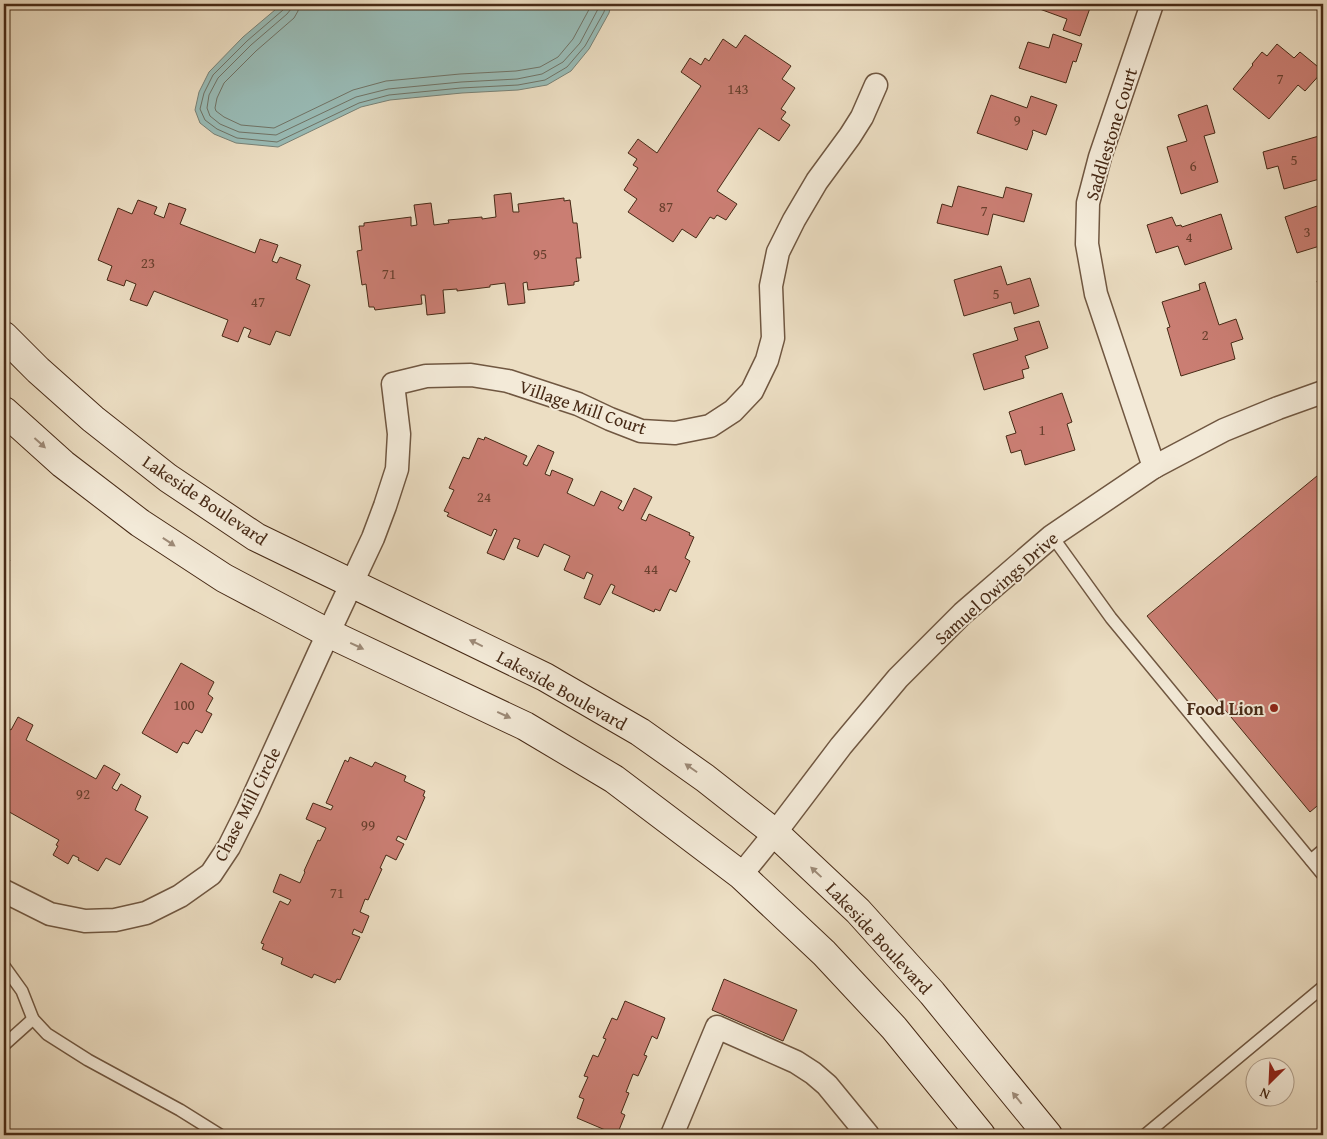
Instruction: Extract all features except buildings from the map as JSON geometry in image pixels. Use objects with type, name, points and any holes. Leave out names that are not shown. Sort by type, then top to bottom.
[{"type":"main road","name":"Lakeside Boulevard","points":[[4,336],[38,370],[93,419],[168,478],[256,536],[545,677],[640,732],[705,778],[775,833],[865,919],[932,993],[1048,1135]]},
{"type":"main road","points":[[4,411],[63,464],[140,523],[224,578],[328,633],[525,726],[614,779],[741,876],[824,953],[894,1028],[981,1135]]},
{"type":"street","name":"Saddlestone Court","points":[[1152,4],[1098,166],[1088,203],[1087,244],[1096,294],[1154,467]]},
{"type":"street","name":"Village Mill Court","points":[[351,583],[386,506],[397,469],[399,434],[393,384],[426,376],[470,375],[508,381],[578,404],[641,431],[675,433],[710,426],[733,411],[752,391],[767,360],[773,338],[771,286],[778,252],[816,181],[850,136],[862,116],[876,85]]},
{"type":"street","name":"Samuel Owings Drive","points":[[741,876],[841,746],[898,678],[963,613],[1052,536],[1154,467],[1224,430],[1323,392]]},
{"type":"street","name":"Chase Mill Circle","points":[[4,891],[50,914],[85,921],[115,920],[146,912],[180,896],[211,874],[229,847],[248,810],[351,583]]},
{"type":"street","points":[[672,1135],[717,1027],[796,1062],[813,1073],[827,1085],[868,1135]]},
{"type":"lane","points":[[1052,536],[1111,618],[1323,875]]},
{"type":"lane","points":[[1311,860],[1323,850]]},
{"type":"lane","points":[[4,966],[22,991],[32,1019],[47,1034],[88,1060],[180,1110],[220,1135]]},
{"type":"lane","points":[[1144,1135],[1323,987]]},
{"type":"lane","points":[[4,1045],[32,1019]]},
{"type":"water","points":[[282,4],[611,4],[609,13],[589,49],[571,71],[547,85],[518,90],[390,100],[361,107],[278,147],[236,143],[214,134],[200,123],[195,110],[199,92],[209,72],[243,37]]},
{"type":"place","name":"Food Lion","points":[[1274,708]]}]
